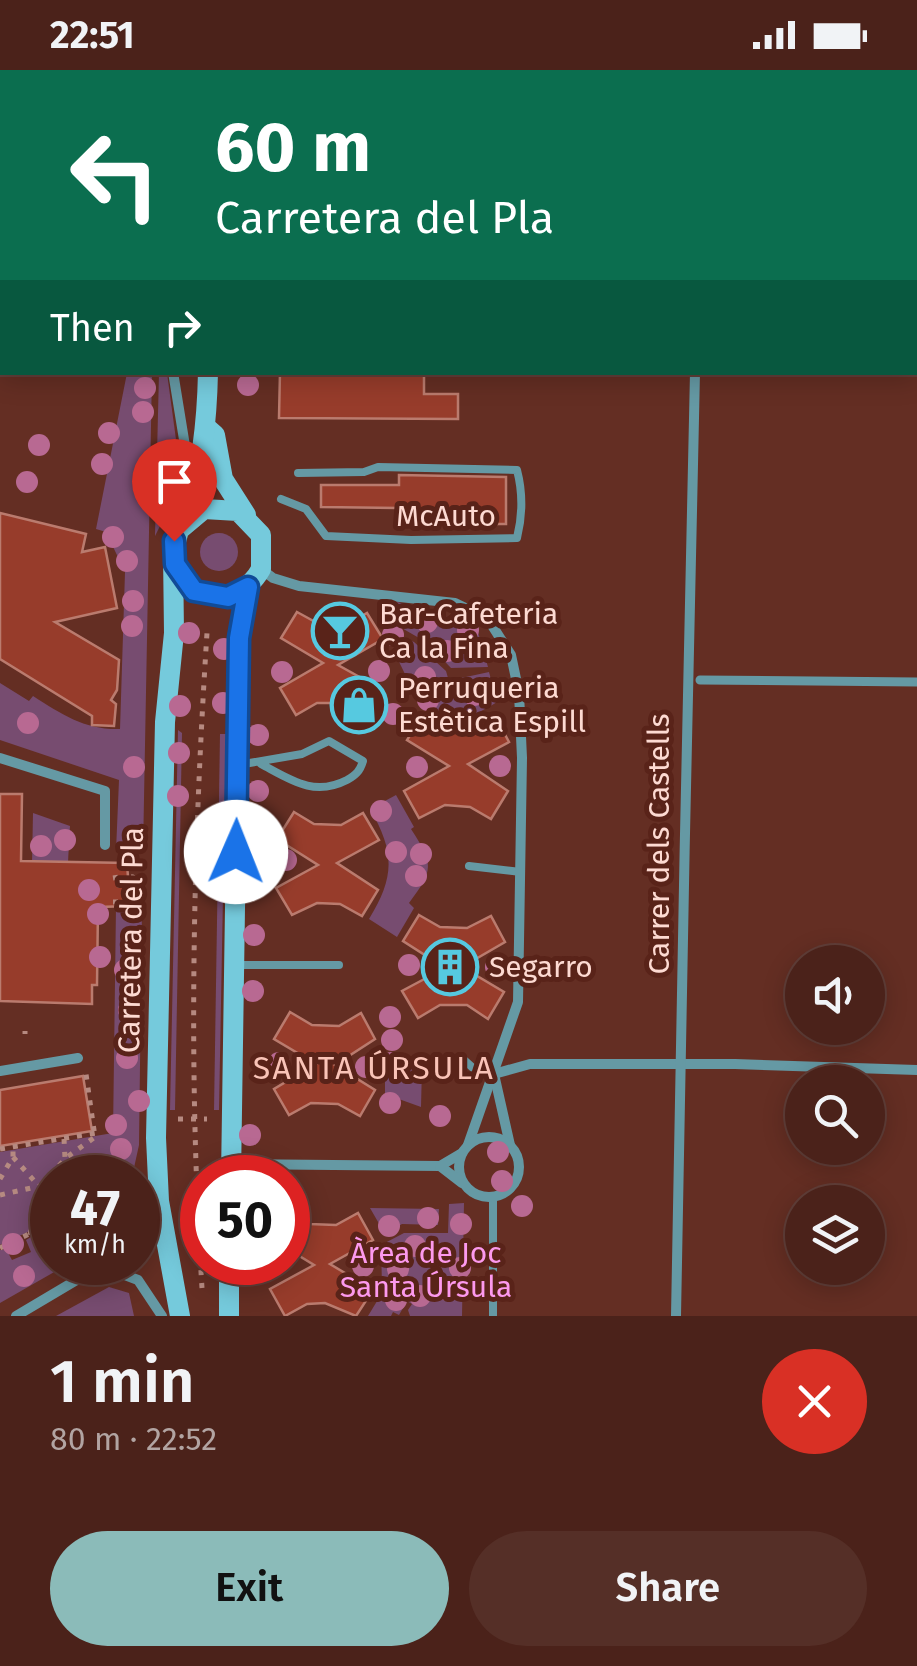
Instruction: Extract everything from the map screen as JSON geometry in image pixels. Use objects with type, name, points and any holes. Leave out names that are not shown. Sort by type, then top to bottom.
[{"type":"main road","points":[[208,375],[207,428],[214,435],[223,479],[261,535],[262,568],[248,587],[239,638],[231,1155]]},
{"type":"main road","name":"Carretera del Pla","points":[[157,1155],[164,722],[174,633],[175,564],[198,477],[200,438],[207,428]]},
{"type":"main road","points":[[182,526],[194,514],[216,507],[238,510],[248,517]]},
{"type":"main road","points":[[175,564],[186,584],[205,595],[228,597],[248,587]]},
{"type":"main road","name":"Carretera del Pla","points":[[160,1206],[180,1316]]},
{"type":"main road","points":[[228,1316],[229,1286]]},
{"type":"street","points":[[174,375],[186,452],[182,526]]},
{"type":"street","name":"Carrer dels Castells","points":[[676,1316],[683,1066],[685,698],[695,375]]},
{"type":"street","points":[[262,568],[273,578],[298,586],[455,602],[488,619],[500,632],[514,668],[522,758],[518,1002],[465,1149],[460,1170],[468,1187]]},
{"type":"street","points":[[700,680],[917,682]]},
{"type":"street","points":[[0,758],[105,791],[105,846]]},
{"type":"street","points":[[0,1071],[78,1058]]},
{"type":"street","points":[[494,1074],[530,1064],[917,1070]]},
{"type":"street","points":[[440,1166],[475,1193],[493,1196],[510,1188],[515,1180],[518,1162],[510,1146],[494,1074]]},
{"type":"street","points":[[310,1168],[440,1166],[465,1149],[494,1137],[510,1146]]},
{"type":"street","points":[[16,1316],[71,1285]]},
{"type":"street","points":[[141,1285],[162,1316]]},
{"type":"lane","name":"McAuto","points":[[282,499],[306,509],[326,536],[411,540],[517,538],[522,520],[517,470],[378,466],[364,472],[298,473]]},
{"type":"lane","points":[[238,765],[262,764],[330,742],[363,762],[352,777],[318,790],[295,783],[262,764]]},
{"type":"lane","points":[[469,866],[520,872]]},
{"type":"lane","points":[[234,964],[339,965]]},
{"type":"lane","points":[[463,1059],[474,1068],[494,1074]]},
{"type":"lane","points":[[493,1196],[493,1316]]},
{"type":"path","points":[[202,1299],[194,1119],[201,722],[207,632]]},
{"type":"path","points":[[189,722],[214,723]]},
{"type":"path","points":[[112,878],[120,877],[120,894],[126,894],[126,876],[133,877],[133,891]]},
{"type":"path","points":[[112,902],[130,901]]},
{"type":"path","points":[[84,1072],[96,1133]]},
{"type":"path","points":[[170,1119],[216,1119]]},
{"type":"path","points":[[0,1149],[96,1133]]},
{"type":"path","points":[[69,1155],[96,1133]]},
{"type":"path","points":[[64,1139],[67,1155]]},
{"type":"path","points":[[0,1179],[13,1157],[13,1147]]},
{"type":"path","points":[[13,1157],[30,1175]]},
{"type":"path","points":[[0,1195],[30,1188]]},
{"type":"path","points":[[27,1236],[30,1224]]},
{"type":"path","points":[[3,1247],[30,1234]]},
{"type":"green space","points":[[127,375],[152,375],[143,852],[116,851],[119,780],[0,740],[0,683],[29,701],[33,696],[85,724],[120,729],[125,572],[106,532],[96,529]]},
{"type":"green space","points":[[159,375],[167,375],[180,469],[177,492],[155,536]]},
{"type":"green space","points":[[219,533],[232,539],[238,552],[232,565],[219,571],[206,565],[200,552],[206,539]]},
{"type":"green space","points":[[394,601],[471,624],[478,632],[488,667],[451,668],[426,642],[393,623]]},
{"type":"green space","points":[[393,632],[414,642],[446,671],[448,678],[419,699],[413,696],[397,657]]},
{"type":"green space","points":[[489,672],[497,702],[476,714],[452,717],[422,703],[452,680]]},
{"type":"green space","points":[[178,730],[182,733],[175,1110],[170,1110]]},
{"type":"green space","points":[[220,734],[226,734],[219,1110],[214,1110]]},
{"type":"green space","points":[[396,795],[414,827],[411,829],[428,867],[409,903],[414,908],[397,937],[369,919],[384,890],[389,864],[384,838],[370,809]]},
{"type":"green space","points":[[33,813],[70,826],[68,862],[32,863]]},
{"type":"green space","points":[[116,906],[142,906],[137,1155],[30,1155],[30,1235],[28,1232],[0,1245],[0,1152],[113,1133]]},
{"type":"green space","points":[[385,1053],[422,1067],[421,1107],[385,1094]]},
{"type":"green space","name":"Àrea de Joc Santa Úrsula","points":[[464,1203],[462,1316],[410,1316],[412,1304],[407,1301],[399,1315],[393,1312],[391,1316],[368,1316],[385,1288],[381,1245],[404,1233],[448,1233],[449,1204]]},
{"type":"green space","points":[[370,1208],[439,1209],[438,1225],[402,1224],[385,1234]]},
{"type":"green space","points":[[6,1249],[12,1260],[30,1252],[32,1285],[0,1303],[0,1250]]},
{"type":"green space","points":[[109,1287],[129,1293],[134,1316],[56,1316]]},
{"type":"building","points":[[280,375],[424,375],[424,394],[458,394],[458,419],[279,418]]},
{"type":"building","points":[[399,475],[506,477],[506,524],[398,524],[398,508],[321,507],[321,485],[399,485]]},
{"type":"building","points":[[0,513],[86,534],[82,552],[105,547],[117,608],[55,622],[119,660],[117,690],[111,700],[116,704],[114,726],[92,725],[92,716],[0,659]]},
{"type":"building","points":[[297,612],[319,624],[346,625],[367,613],[383,639],[338,665],[381,689],[365,716],[344,703],[317,703],[296,715],[280,688],[323,663],[281,638]]},
{"type":"building","points":[[494,714],[509,742],[468,764],[508,791],[491,819],[470,807],[445,805],[419,818],[404,791],[449,766],[407,740],[423,715],[445,728],[472,728]]},
{"type":"building","points":[[0,794],[22,794],[21,861],[127,863],[130,906],[98,907],[97,985],[92,985],[92,1004],[0,1001]]},
{"type":"building","points":[[294,812],[314,824],[341,825],[363,813],[379,840],[337,863],[378,890],[362,916],[340,904],[317,903],[292,915],[276,888],[318,865],[277,839]]},
{"type":"building","name":"Segarro","points":[[419,915],[440,927],[467,928],[491,916],[505,942],[462,967],[504,992],[488,1019],[467,1005],[440,1005],[418,1018],[402,991],[445,968],[403,941]]},
{"type":"building","points":[[290,1012],[312,1025],[339,1026],[361,1013],[375,1039],[335,1065],[375,1090],[360,1116],[338,1104],[311,1103],[289,1115],[274,1089],[316,1064],[274,1039]]},
{"type":"building","points":[[83,1076],[92,1131],[0,1146],[0,1090]]},
{"type":"building","points":[[358,1213],[373,1240],[330,1264],[373,1290],[356,1316],[325,1303],[307,1304],[285,1316],[270,1289],[277,1285],[310,1285],[310,1267],[314,1265],[310,1263],[310,1224],[336,1225]]},
{"type":"place","name":"Bar-Cafeteria Ca la Fina","points":[[340,631]]},
{"type":"place","name":"Perruqueria Estètica Espill","points":[[359,705]]},
{"type":"place","name":"Segarro","points":[[450,967]]},
{"type":"district","name":"SANTA ÚRSULA","points":[[374,1068]]},
{"type":"route","points":[[174,541],[179,574],[194,591],[216,598],[248,587],[239,638],[236,852]]}]
